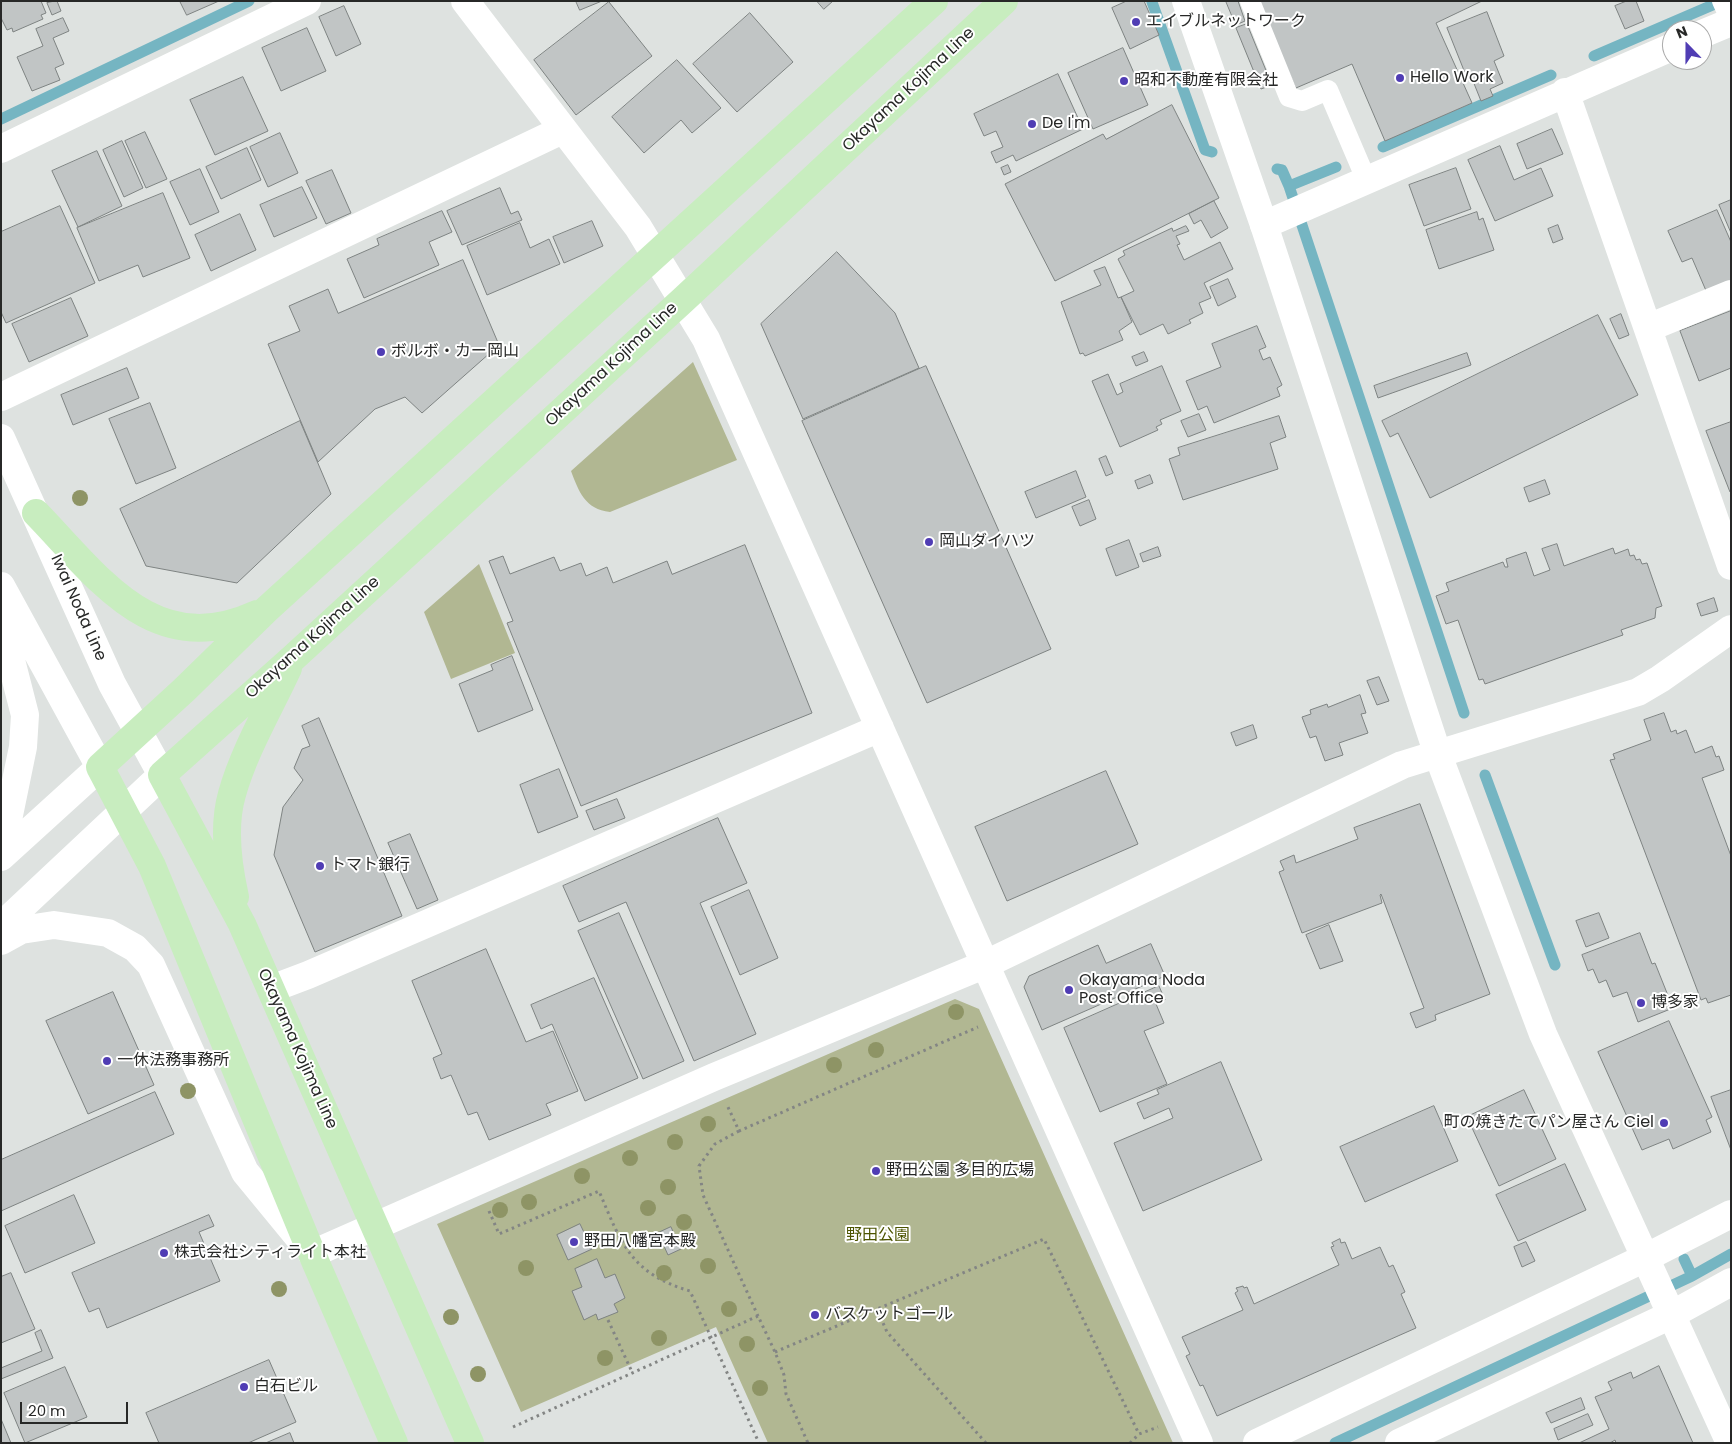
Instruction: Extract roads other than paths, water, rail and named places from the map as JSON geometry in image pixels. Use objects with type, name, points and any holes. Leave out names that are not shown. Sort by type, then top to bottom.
[{"type":"main road","points":[[394,1443],[312,1254],[152,866],[100,767],[266,610],[934,1]]},
{"type":"main road","name":"Okayama Kojima Line","points":[[470,1443],[242,924],[162,775],[293,658],[683,300],[1004,1]]},
{"type":"main road","points":[[36,513],[108,587],[133,608],[165,623],[189,629],[217,628],[242,621],[266,610]]},
{"type":"main road","points":[[242,924],[232,880],[228,818],[232,794],[250,750],[293,658]]},
{"type":"street","points":[[1,148],[307,1]]},
{"type":"street","points":[[466,1],[562,130],[638,227],[706,339],[1199,1443]]},
{"type":"street","points":[[1186,1],[1264,225],[1438,755],[1544,1034],[1730,1443]]},
{"type":"street","points":[[1712,26],[1727,13]]},
{"type":"street","points":[[1264,225],[1662,51]]},
{"type":"street","points":[[1565,92],[1731,566]]},
{"type":"street","points":[[1,397],[562,130]]},
{"type":"street","points":[[1648,328],[1731,294]]},
{"type":"street","name":"Iwai Noda Line","points":[[1,438],[112,684],[162,775]]},
{"type":"street","points":[[1,586],[100,767],[1,855]]},
{"type":"street","points":[[1,621],[25,715],[23,747],[1,855]]},
{"type":"street","points":[[1,941],[22,930],[54,925],[108,933],[135,948],[151,965],[245,1172],[312,1254],[714,1077],[986,964],[1402,765],[1638,692],[1660,679],[1731,628]]},
{"type":"street","points":[[271,988],[308,975],[880,728]]},
{"type":"street","points":[[1,926],[162,775]]},
{"type":"street","points":[[1257,1443],[1648,1266],[1731,1214]]},
{"type":"street","points":[[1399,1443],[1668,1308],[1731,1282]]},
{"type":"lane","points":[[1250,1],[1289,97],[1302,101],[1328,90],[1366,180]]},
{"type":"waterway","points":[[1,119],[249,1]]},
{"type":"waterway","points":[[1594,56],[1722,1]]},
{"type":"waterway","points":[[1152,2],[1205,150],[1212,152]]},
{"type":"waterway","points":[[1383,147],[1551,75]]},
{"type":"waterway","points":[[1289,186],[1336,167]]},
{"type":"waterway","points":[[1277,169],[1282,170],[1289,186],[1464,713]]},
{"type":"waterway","points":[[1485,775],[1555,965]]},
{"type":"waterway","points":[[1335,1443],[1692,1276],[1731,1254]]},
{"type":"waterway","points":[[1684,1259],[1692,1276]]},
{"type":"place","name":"エイブルネットワーク","points":[[1136,22]]},
{"type":"place","name":"Hello Work","points":[[1400,78]]},
{"type":"place","name":"昭和不動産有限会社","points":[[1124,81]]},
{"type":"place","name":"De I'm","points":[[1032,124]]},
{"type":"place","name":"ボルボ・カー岡山","points":[[381,352]]},
{"type":"place","name":"岡山ダイハツ","points":[[929,542]]},
{"type":"place","name":"トマト銀行","points":[[320,866]]},
{"type":"place","name":"Okayama Noda Post Office","points":[[1069,990]]},
{"type":"place","name":"博多家","points":[[1641,1003]]},
{"type":"place","name":"一休法務事務所","points":[[107,1061]]},
{"type":"place","name":"町の焼きたてパン屋さん Ciel","points":[[1664,1123]]},
{"type":"place","name":"野田公園 多目的広場","points":[[876,1171]]},
{"type":"place","name":"野田八幡宮本殿","points":[[574,1242]]},
{"type":"place","name":"株式会社シティライト本社","points":[[164,1253]]},
{"type":"place","name":"バスケットゴール","points":[[815,1315]]},
{"type":"place","name":"白石ビル","points":[[244,1387]]},
{"type":"park label","name":"野田公園","points":[[878,1236]]}]
